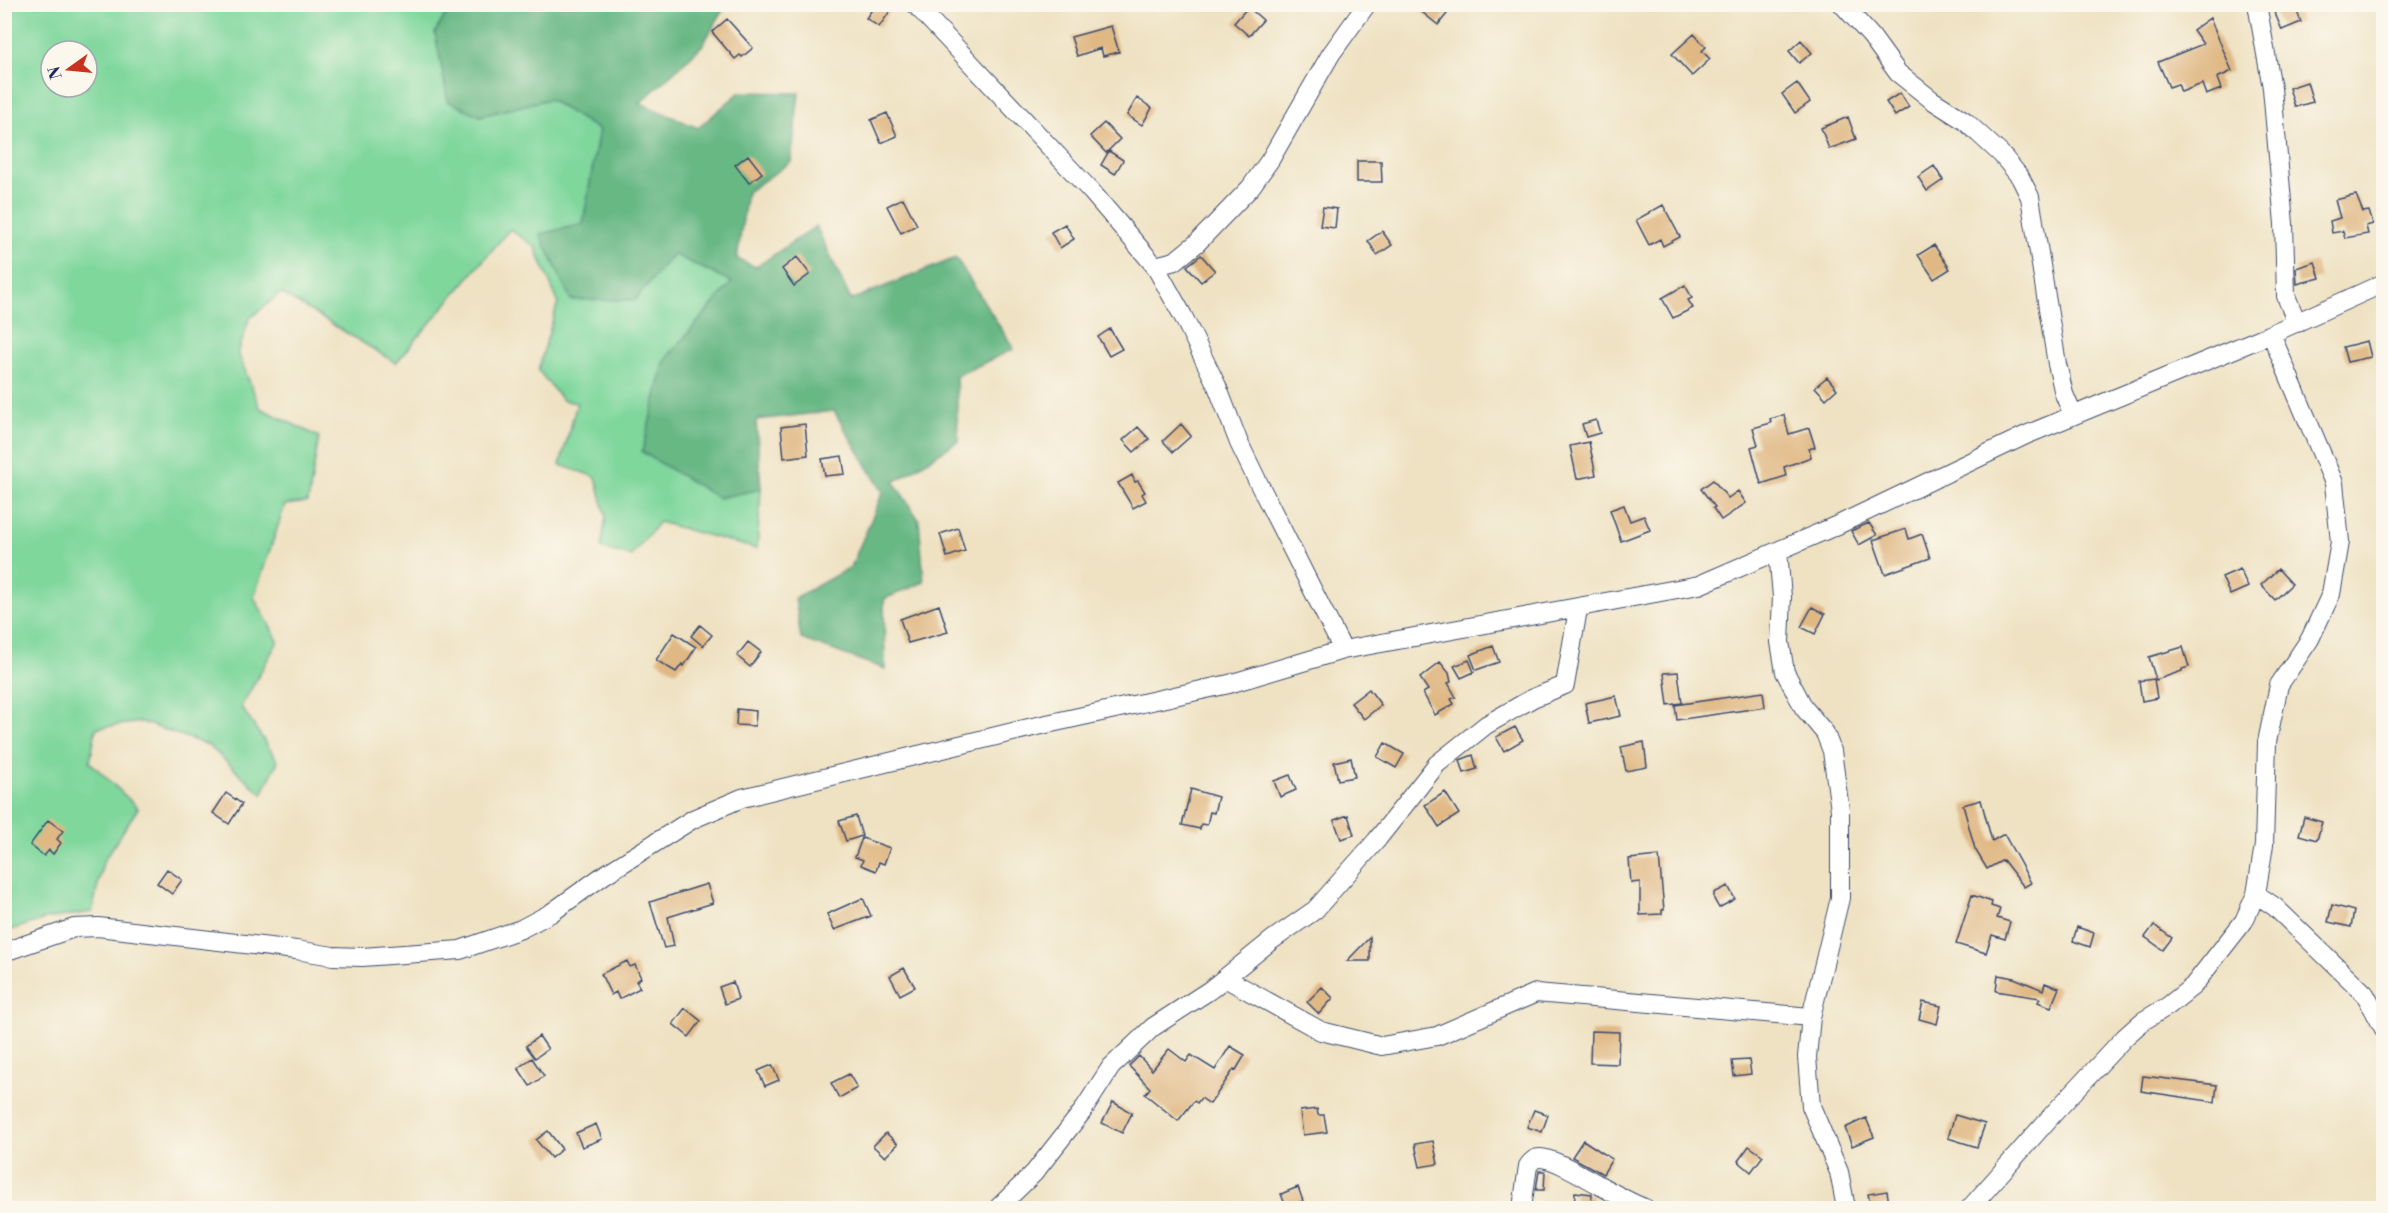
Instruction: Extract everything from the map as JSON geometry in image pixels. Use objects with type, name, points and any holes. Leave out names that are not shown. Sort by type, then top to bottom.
[{"type":"street","points":[[915,4],[1091,191],[1155,266],[1183,316],[1217,386],[1252,471],[1344,650]]},
{"type":"street","points":[[1155,266],[1175,261],[1250,188],[1270,160],[1331,54],[1367,4]]},
{"type":"street","points":[[1842,4],[1871,36],[1898,73],[1932,100],[1965,121],[2001,154],[2020,177],[2030,197],[2057,364],[2064,394],[2073,415]]},
{"type":"street","points":[[2257,4],[2273,98],[2284,224],[2286,296],[2296,323]]},
{"type":"street","points":[[4,952],[74,928],[98,927],[333,956],[362,957],[460,950],[489,942],[551,913],[604,875],[693,819],[742,798],[1033,727],[1229,684],[1344,650],[1578,609],[1699,585],[2073,415],[2271,334],[2384,283]]},
{"type":"street","points":[[1970,1209],[2054,1113],[2125,1037],[2143,1021],[2168,1006],[2193,986],[2244,921],[2256,894],[2264,845],[2267,742],[2279,685],[2310,639],[2331,594],[2340,542],[2334,483],[2271,334]]},
{"type":"street","points":[[1778,551],[1782,597],[1780,642],[1785,672],[1804,708],[1825,733],[1832,751],[1840,810],[1840,898],[1811,1017],[1807,1057],[1811,1106],[1839,1172],[1846,1209]]},
{"type":"street","points":[[998,1209],[1034,1173],[1082,1112],[1111,1067],[1153,1027],[1225,978],[1272,940],[1315,910],[1376,841],[1437,764],[1456,746],[1486,725],[1533,698],[1565,684],[1578,609]]},
{"type":"street","points":[[2256,894],[2275,906],[2365,994],[2384,1029]]},
{"type":"street","points":[[1225,978],[1321,1031],[1382,1046],[1437,1036],[1536,993],[1811,1017]]},
{"type":"street","points":[[1522,1209],[1528,1166],[1539,1158],[1566,1166],[1627,1202],[1645,1209]]},
{"type":"green space","points":[[5,5],[451,5],[435,33],[480,116],[549,99],[599,130],[583,224],[635,300],[673,254],[732,282],[665,360],[718,498],[761,489],[757,549],[659,522],[631,556],[601,548],[606,516],[596,477],[560,465],[577,403],[562,400],[538,370],[558,302],[535,247],[510,229],[396,363],[281,293],[249,319],[238,353],[260,408],[319,437],[308,502],[285,505],[254,597],[278,641],[241,707],[278,761],[262,794],[208,745],[142,722],[96,728],[90,762],[138,808],[103,862],[92,912],[45,919],[5,932]]},
{"type":"green space","points":[[451,5],[726,5],[702,46],[640,103],[698,128],[740,92],[799,93],[791,162],[747,192],[737,259],[756,267],[816,226],[851,300],[956,258],[1014,349],[956,376],[958,441],[894,482],[919,520],[924,582],[884,599],[885,669],[801,639],[795,598],[851,567],[883,492],[834,411],[756,420],[761,489],[718,498],[642,452],[665,360],[732,282],[673,254],[635,300],[571,300],[540,234],[583,224],[599,130],[549,99],[480,116],[448,101],[435,33]]},
{"type":"building","points":[[876,4],[895,4],[879,27],[866,18]]},
{"type":"building","points":[[1412,4],[1443,4],[1450,10],[1438,25]]},
{"type":"building","points":[[2271,4],[2294,4],[2301,22],[2282,30]]},
{"type":"building","points":[[1248,7],[1263,20],[1249,36],[1234,23]]},
{"type":"building","points":[[2210,18],[2232,71],[2217,78],[2221,89],[2206,95],[2202,84],[2181,92],[2178,84],[2169,87],[2158,62],[2203,44],[2193,30]]},
{"type":"building","points":[[727,19],[753,48],[742,57],[740,55],[735,59],[712,32]]},
{"type":"building","points":[[1111,26],[1119,52],[1103,56],[1101,48],[1077,56],[1071,37]]},
{"type":"building","points":[[1694,34],[1706,47],[1702,51],[1710,59],[1692,76],[1672,54]]},
{"type":"building","points":[[1801,40],[1812,53],[1799,63],[1789,51]]},
{"type":"building","points":[[2307,82],[2313,102],[2295,107],[2289,88]]},
{"type":"building","points":[[1797,83],[1810,102],[1795,113],[1782,94]]},
{"type":"building","points":[[1900,93],[1909,107],[1895,116],[1886,102]]},
{"type":"building","points":[[1137,98],[1152,108],[1142,125],[1127,115]]},
{"type":"building","points":[[887,113],[897,136],[881,143],[871,120]]},
{"type":"building","points":[[1848,117],[1856,139],[1829,149],[1821,128]]},
{"type":"building","points":[[1104,123],[1120,139],[1106,153],[1090,136]]},
{"type":"building","points":[[1109,151],[1123,160],[1115,174],[1101,165]]},
{"type":"building","points":[[748,155],[762,173],[749,183],[735,165]]},
{"type":"building","points":[[1357,161],[1381,161],[1382,182],[1357,182]]},
{"type":"building","points":[[1934,166],[1943,180],[1927,191],[1918,177]]},
{"type":"building","points":[[2356,195],[2363,212],[2369,211],[2373,224],[2366,226],[2368,234],[2345,238],[2343,231],[2332,233],[2330,221],[2340,218],[2335,200]]},
{"type":"building","points":[[903,198],[917,225],[901,233],[887,206]]},
{"type":"building","points":[[1663,205],[1680,237],[1663,246],[1660,239],[1649,245],[1636,220]]},
{"type":"building","points":[[1323,207],[1337,209],[1335,228],[1320,226]]},
{"type":"building","points":[[1065,224],[1074,239],[1060,248],[1051,232]]},
{"type":"building","points":[[1382,231],[1392,245],[1377,255],[1368,241]]},
{"type":"building","points":[[1934,245],[1950,269],[1934,279],[1918,255]]},
{"type":"building","points":[[1201,255],[1215,271],[1201,282],[1187,266]]},
{"type":"building","points":[[797,257],[810,274],[794,286],[782,269]]},
{"type":"building","points":[[2315,262],[2320,278],[2297,284],[2296,268]]},
{"type":"building","points":[[1685,285],[1692,298],[1688,300],[1693,308],[1673,318],[1662,298]]},
{"type":"building","points":[[1110,329],[1122,349],[1109,356],[1098,337]]},
{"type":"building","points":[[2367,341],[2371,357],[2347,362],[2343,347]]},
{"type":"building","points":[[1827,377],[1837,389],[1826,399],[1815,387]]},
{"type":"building","points":[[1784,415],[1789,434],[1809,428],[1815,447],[1809,449],[1811,457],[1784,467],[1786,476],[1761,484],[1751,447],[1758,445],[1753,428],[1771,423],[1770,419]]},
{"type":"building","points":[[1596,420],[1600,433],[1586,437],[1582,424]]},
{"type":"building","points":[[805,424],[808,455],[784,458],[781,427]]},
{"type":"building","points":[[1181,424],[1191,436],[1173,452],[1163,441]]},
{"type":"building","points":[[1138,427],[1149,439],[1134,452],[1123,440]]},
{"type":"building","points":[[1589,442],[1596,475],[1577,479],[1570,446]]},
{"type":"building","points":[[842,456],[845,474],[825,476],[822,459]]},
{"type":"building","points":[[1132,475],[1135,482],[1138,481],[1145,492],[1142,494],[1146,501],[1133,508],[1118,483]]},
{"type":"building","points":[[1713,480],[1728,498],[1738,491],[1746,503],[1721,520],[1713,508],[1715,507],[1701,489]]},
{"type":"building","points":[[1624,505],[1630,521],[1644,516],[1650,530],[1621,541],[1610,510]]},
{"type":"building","points":[[1869,523],[1877,535],[1859,545],[1851,531]]},
{"type":"building","points":[[958,528],[965,551],[947,557],[940,534]]},
{"type":"building","points":[[1906,529],[1909,539],[1922,534],[1930,558],[1885,574],[1873,540]]},
{"type":"building","points":[[2240,569],[2248,587],[2230,595],[2222,577]]},
{"type":"building","points":[[2278,569],[2292,584],[2275,600],[2261,585]]},
{"type":"building","points":[[939,605],[948,632],[908,643],[900,619]]},
{"type":"building","points":[[1812,607],[1825,614],[1815,634],[1801,627]]},
{"type":"building","points":[[700,625],[712,635],[703,646],[691,636]]},
{"type":"building","points":[[674,633],[696,647],[684,666],[682,664],[676,672],[656,660]]},
{"type":"building","points":[[748,642],[761,652],[750,667],[737,656]]},
{"type":"building","points":[[1493,646],[1499,662],[1476,670],[1470,655]]},
{"type":"building","points":[[2183,647],[2189,667],[2156,680],[2149,657]]},
{"type":"building","points":[[1469,660],[1474,672],[1461,678],[1454,666]]},
{"type":"building","points":[[1440,662],[1449,673],[1451,682],[1448,683],[1456,697],[1451,699],[1454,704],[1435,715],[1423,693],[1428,690],[1420,678]]},
{"type":"building","points":[[1678,672],[1682,703],[1668,705],[1664,673]]},
{"type":"building","points":[[2154,679],[2157,698],[2142,701],[2139,681]]},
{"type":"building","points":[[1369,689],[1381,705],[1364,719],[1351,703]]},
{"type":"building","points":[[1763,692],[1765,707],[1677,720],[1675,705]]},
{"type":"building","points":[[1616,696],[1621,716],[1589,723],[1585,703]]},
{"type":"building","points":[[737,709],[756,711],[755,726],[736,725]]},
{"type":"building","points":[[1515,727],[1523,740],[1504,751],[1496,737]]},
{"type":"building","points":[[1644,742],[1647,767],[1626,771],[1621,747]]},
{"type":"building","points":[[1385,743],[1404,754],[1396,768],[1377,757]]},
{"type":"building","points":[[1473,755],[1477,769],[1464,773],[1460,760]]},
{"type":"building","points":[[1351,758],[1355,777],[1338,780],[1334,762]]},
{"type":"building","points":[[1290,775],[1296,790],[1280,797],[1274,781]]},
{"type":"building","points":[[1191,789],[1218,797],[1214,813],[1210,812],[1207,825],[1201,824],[1200,829],[1182,825]]},
{"type":"building","points":[[1445,792],[1459,814],[1439,827],[1425,805]]},
{"type":"building","points":[[226,793],[242,804],[229,824],[213,813]]},
{"type":"building","points":[[1981,800],[1992,841],[2004,834],[2031,883],[2024,887],[2003,860],[1987,869],[1975,849],[1963,805]]},
{"type":"building","points":[[1348,815],[1354,835],[1341,839],[1334,820]]},
{"type":"building","points":[[856,816],[862,836],[846,841],[839,821]]},
{"type":"building","points":[[2304,817],[2322,822],[2317,840],[2299,835]]},
{"type":"building","points":[[48,820],[63,831],[57,839],[61,843],[53,854],[49,850],[44,856],[30,845]]},
{"type":"building","points":[[862,838],[890,848],[884,864],[879,862],[876,871],[861,865],[863,860],[855,857]]},
{"type":"building","points":[[1659,856],[1664,910],[1662,914],[1640,915],[1640,882],[1631,883],[1629,859]]},
{"type":"building","points":[[167,869],[182,880],[172,894],[157,883]]},
{"type":"building","points":[[707,884],[713,903],[668,917],[674,946],[664,948],[650,902]]},
{"type":"building","points":[[1728,886],[1735,899],[1719,908],[1714,899],[1714,893]]},
{"type":"building","points":[[1972,895],[1992,902],[1991,906],[2000,909],[1997,918],[2010,922],[2005,939],[1992,935],[1986,953],[1956,944]]},
{"type":"building","points":[[863,898],[871,916],[834,930],[827,914]]},
{"type":"building","points":[[2332,905],[2354,911],[2351,927],[2328,922]]},
{"type":"building","points":[[2154,925],[2172,938],[2163,950],[2145,937]]},
{"type":"building","points":[[2077,927],[2094,933],[2090,947],[2073,941]]},
{"type":"building","points":[[1370,937],[1370,961],[1347,961]]},
{"type":"building","points":[[627,961],[630,967],[635,965],[641,978],[636,981],[640,988],[619,999],[616,992],[611,995],[601,974]]},
{"type":"building","points":[[904,968],[915,987],[900,995],[890,976]]},
{"type":"building","points":[[1998,975],[2014,978],[2043,990],[2045,983],[2059,988],[2051,1007],[2038,1002],[2040,998],[1996,991]]},
{"type":"building","points":[[733,982],[738,999],[725,1004],[719,987]]},
{"type":"building","points":[[1322,987],[1333,998],[1319,1014],[1307,1002]]},
{"type":"building","points":[[1923,1002],[1941,1006],[1937,1024],[1919,1019]]},
{"type":"building","points":[[685,1008],[701,1021],[689,1037],[673,1024]]},
{"type":"building","points":[[1591,1031],[1619,1032],[1618,1064],[1590,1063]]},
{"type":"building","points":[[539,1036],[548,1049],[535,1058],[526,1046]]},
{"type":"building","points":[[1230,1046],[1245,1055],[1236,1070],[1234,1069],[1210,1104],[1201,1098],[1197,1103],[1194,1101],[1178,1121],[1145,1094],[1150,1088],[1129,1066],[1139,1056],[1152,1070],[1169,1049],[1186,1062],[1191,1055],[1215,1070]]},
{"type":"building","points":[[532,1058],[544,1076],[530,1086],[518,1068]]},
{"type":"building","points":[[1749,1060],[1751,1074],[1734,1076],[1732,1061]]},
{"type":"building","points":[[772,1065],[779,1080],[765,1086],[758,1071]]},
{"type":"building","points":[[849,1074],[857,1088],[839,1098],[831,1083]]},
{"type":"building","points":[[2143,1076],[2217,1085],[2215,1102],[2141,1091]]},
{"type":"building","points":[[1113,1102],[1132,1113],[1122,1133],[1102,1123]]},
{"type":"building","points":[[1317,1109],[1318,1115],[1324,1115],[1327,1132],[1303,1135],[1300,1111]]},
{"type":"building","points":[[1534,1110],[1548,1115],[1542,1132],[1527,1127]]},
{"type":"building","points":[[1955,1115],[1985,1124],[1977,1147],[1948,1138]]},
{"type":"building","points":[[1866,1118],[1874,1137],[1852,1146],[1845,1128]]},
{"type":"building","points":[[596,1124],[602,1139],[582,1147],[576,1133]]},
{"type":"building","points":[[548,1131],[562,1149],[551,1158],[536,1140]]},
{"type":"building","points":[[886,1133],[898,1144],[885,1157],[873,1146]]},
{"type":"building","points":[[1583,1140],[1612,1159],[1603,1174],[1572,1157]]},
{"type":"building","points":[[1433,1141],[1438,1164],[1420,1167],[1415,1144]]},
{"type":"building","points":[[1749,1146],[1763,1156],[1751,1172],[1738,1161]]},
{"type":"building","points":[[1539,1171],[1545,1171],[1544,1190],[1536,1190]]},
{"type":"building","points":[[1298,1187],[1303,1201],[1286,1207],[1281,1194]]},
{"type":"building","points":[[1887,1191],[1889,1204],[1871,1208],[1868,1194]]},
{"type":"building","points":[[1575,1192],[1592,1194],[1591,1209],[1574,1209]]}]
